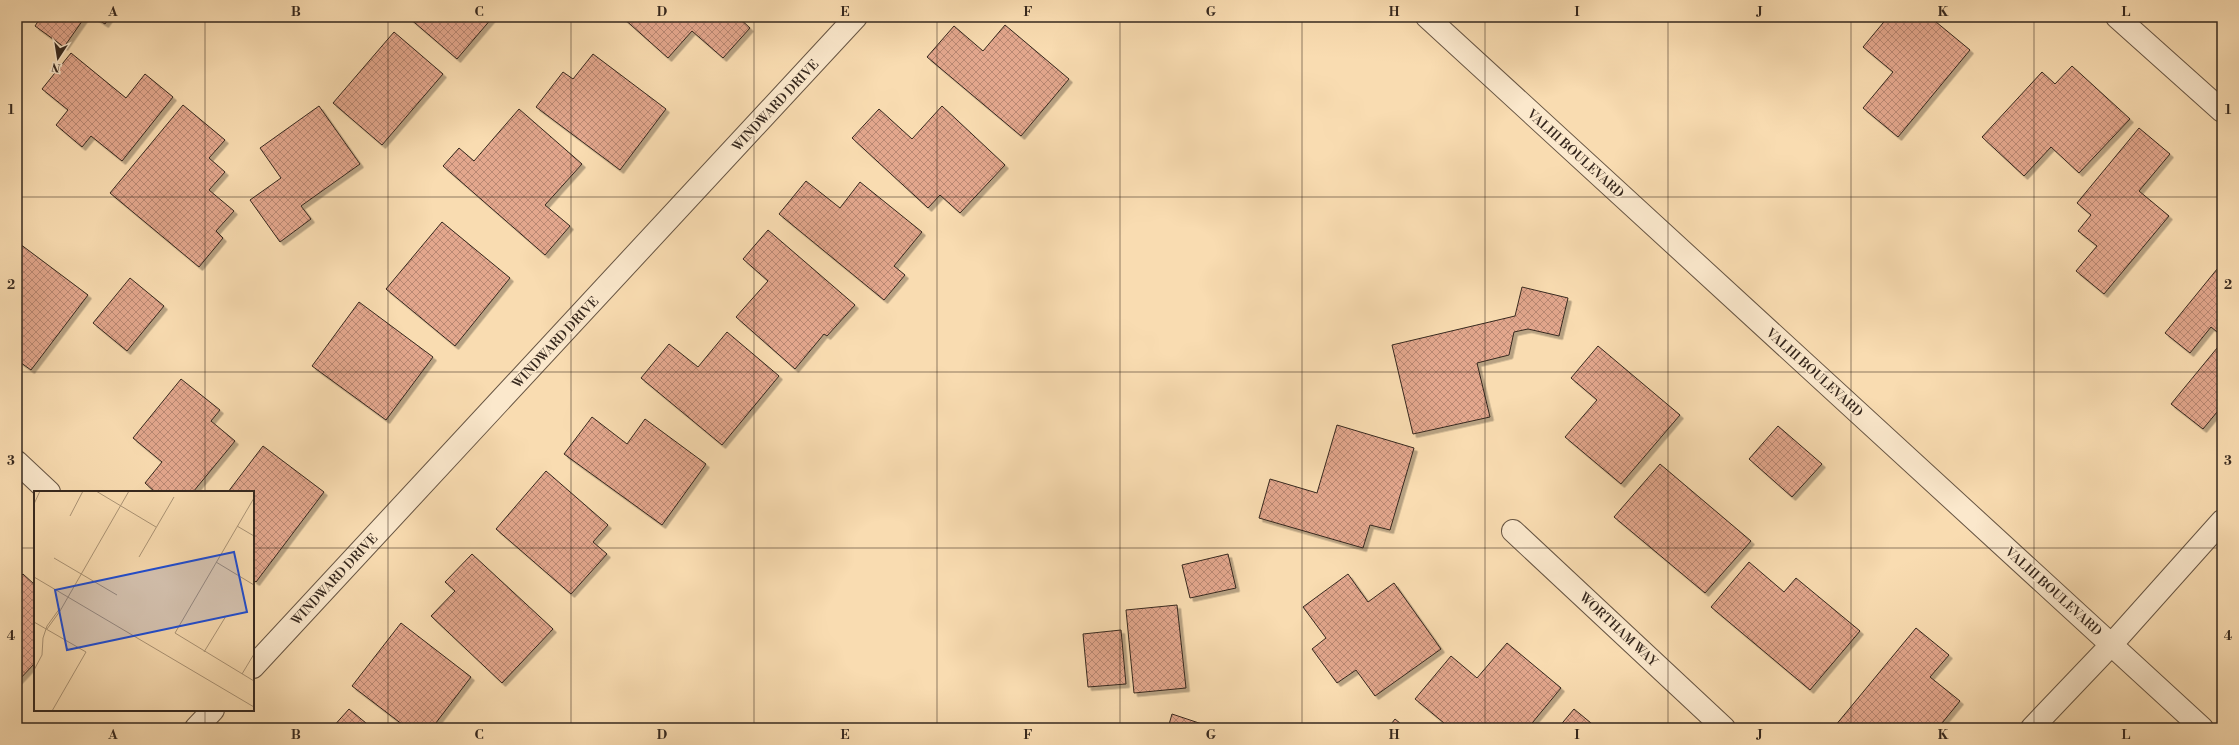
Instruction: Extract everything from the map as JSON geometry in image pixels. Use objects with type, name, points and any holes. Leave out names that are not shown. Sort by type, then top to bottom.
[{"type":"street","name":"WINDWARD DRIVE","points":[[254,666],[856,17]]},
{"type":"street","name":"VALHI BOULEVARD","points":[[1427,17],[2202,728]]},
{"type":"street","points":[[2117,17],[2222,112]]},
{"type":"street","points":[[17,462],[48,491]]},
{"type":"street","points":[[2032,728],[2112,644],[2222,521]]},
{"type":"street","name":"WORTHAM WAY","points":[[1513,531],[1724,728]]},
{"type":"street","points":[[196,728],[212,711]]},
{"type":"building","points":[[41,17],[85,17],[64,47],[35,26]]},
{"type":"building","points":[[94,17],[110,17],[105,24]]},
{"type":"building","points":[[408,17],[491,17],[492,18],[457,59]]},
{"type":"building","points":[[622,17],[738,17],[750,28],[723,58],[692,31],[668,58]]},
{"type":"building","points":[[1888,17],[1930,17],[1970,50],[1898,137],[1863,108],[1893,72],[1863,47]]},
{"type":"building","points":[[1005,25],[1069,79],[1021,136],[927,57],[954,26],[983,51]]},
{"type":"building","points":[[394,32],[443,74],[382,145],[333,103]]},
{"type":"building","points":[[71,53],[126,98],[145,74],[173,97],[122,161],[91,136],[82,147],[56,125],[68,110],[42,89]]},
{"type":"building","points":[[593,54],[666,109],[620,170],[536,107],[563,72],[573,79]]},
{"type":"building","points":[[2072,66],[2130,119],[2079,173],[2051,147],[2024,176],[1982,137],[2042,72],[2055,84]]},
{"type":"building","points":[[183,105],[225,140],[209,158],[225,172],[209,190],[234,211],[216,231],[223,238],[199,267],[110,193]]},
{"type":"building","points":[[319,106],[360,164],[301,206],[311,219],[280,242],[250,200],[281,178],[260,148]]},
{"type":"building","points":[[942,106],[1005,165],[960,213],[940,195],[928,208],[852,138],[879,109],[912,139]]},
{"type":"building","points":[[519,109],[582,164],[545,205],[570,226],[545,255],[443,166],[459,148],[474,161]]},
{"type":"building","points":[[2139,128],[2170,154],[2139,191],[2169,216],[2104,294],[2076,271],[2097,246],[2078,231],[2091,215],[2077,203]]},
{"type":"building","points":[[806,181],[840,208],[860,182],[922,232],[894,266],[905,275],[884,300],[779,214]]},
{"type":"building","points":[[442,222],[510,278],[455,346],[386,289]]},
{"type":"building","points":[[768,230],[855,305],[827,336],[824,334],[795,369],[736,317],[768,281],[743,259]]},
{"type":"building","points":[[20,244],[88,295],[31,370],[17,360],[17,248]]},
{"type":"building","points":[[2222,263],[2222,336],[2211,327],[2190,353],[2165,333]]},
{"type":"building","points":[[130,278],[164,306],[127,351],[93,323]]},
{"type":"building","points":[[1522,287],[1568,298],[1559,336],[1528,329],[1514,332],[1509,355],[1477,363],[1490,417],[1413,434],[1392,345],[1515,316]]},
{"type":"building","points":[[359,302],[433,357],[386,420],[312,366]]},
{"type":"building","points":[[727,332],[779,376],[722,445],[641,378],[669,344],[698,367]]},
{"type":"building","points":[[2222,342],[2222,406],[2203,429],[2171,404]]},
{"type":"building","points":[[1598,346],[1680,415],[1621,484],[1565,437],[1597,400],[1571,378]]},
{"type":"building","points":[[181,379],[220,410],[211,421],[235,441],[194,491],[154,491],[145,483],[162,462],[133,438]]},
{"type":"building","points":[[592,417],[627,444],[645,419],[706,464],[662,525],[564,454]]},
{"type":"building","points":[[1337,425],[1414,448],[1390,530],[1370,525],[1363,548],[1259,518],[1270,479],[1317,493]]},
{"type":"building","points":[[1778,426],[1822,464],[1792,497],[1749,459]]},
{"type":"building","points":[[263,446],[324,492],[256,582],[254,581],[254,491],[229,491]]},
{"type":"building","points":[[1660,464],[1751,541],[1705,593],[1614,517]]},
{"type":"building","points":[[546,471],[608,525],[593,542],[607,554],[571,594],[496,529]]},
{"type":"building","points":[[472,554],[553,629],[502,683],[431,616],[455,591],[445,582]]},
{"type":"building","points":[[1228,554],[1236,588],[1190,598],[1182,565]]},
{"type":"building","points":[[1749,562],[1784,592],[1796,578],[1860,631],[1810,690],[1711,607]]},
{"type":"building","points":[[23,574],[34,584],[34,664],[17,682],[17,580]]},
{"type":"building","points":[[1348,574],[1368,602],[1394,583],[1441,649],[1375,696],[1356,670],[1337,683],[1312,649],[1326,638],[1303,607]]},
{"type":"building","points":[[1177,605],[1186,688],[1134,693],[1126,610]]},
{"type":"building","points":[[401,623],[471,677],[432,728],[407,728],[352,686]]},
{"type":"building","points":[[1916,628],[1949,655],[1930,677],[1960,701],[1938,728],[1838,728],[1835,726]]},
{"type":"building","points":[[1121,630],[1126,684],[1088,687],[1083,634]]},
{"type":"building","points":[[1507,643],[1561,688],[1528,728],[1450,728],[1415,699],[1451,656],[1477,678]]},
{"type":"building","points":[[349,709],[372,728],[332,728]]},
{"type":"building","points":[[1574,709],[1597,728],[1558,728]]},
{"type":"building","points":[[1172,714],[1214,728],[1168,728]]},
{"type":"building","points":[[1395,719],[1406,728],[1388,728]]}]
